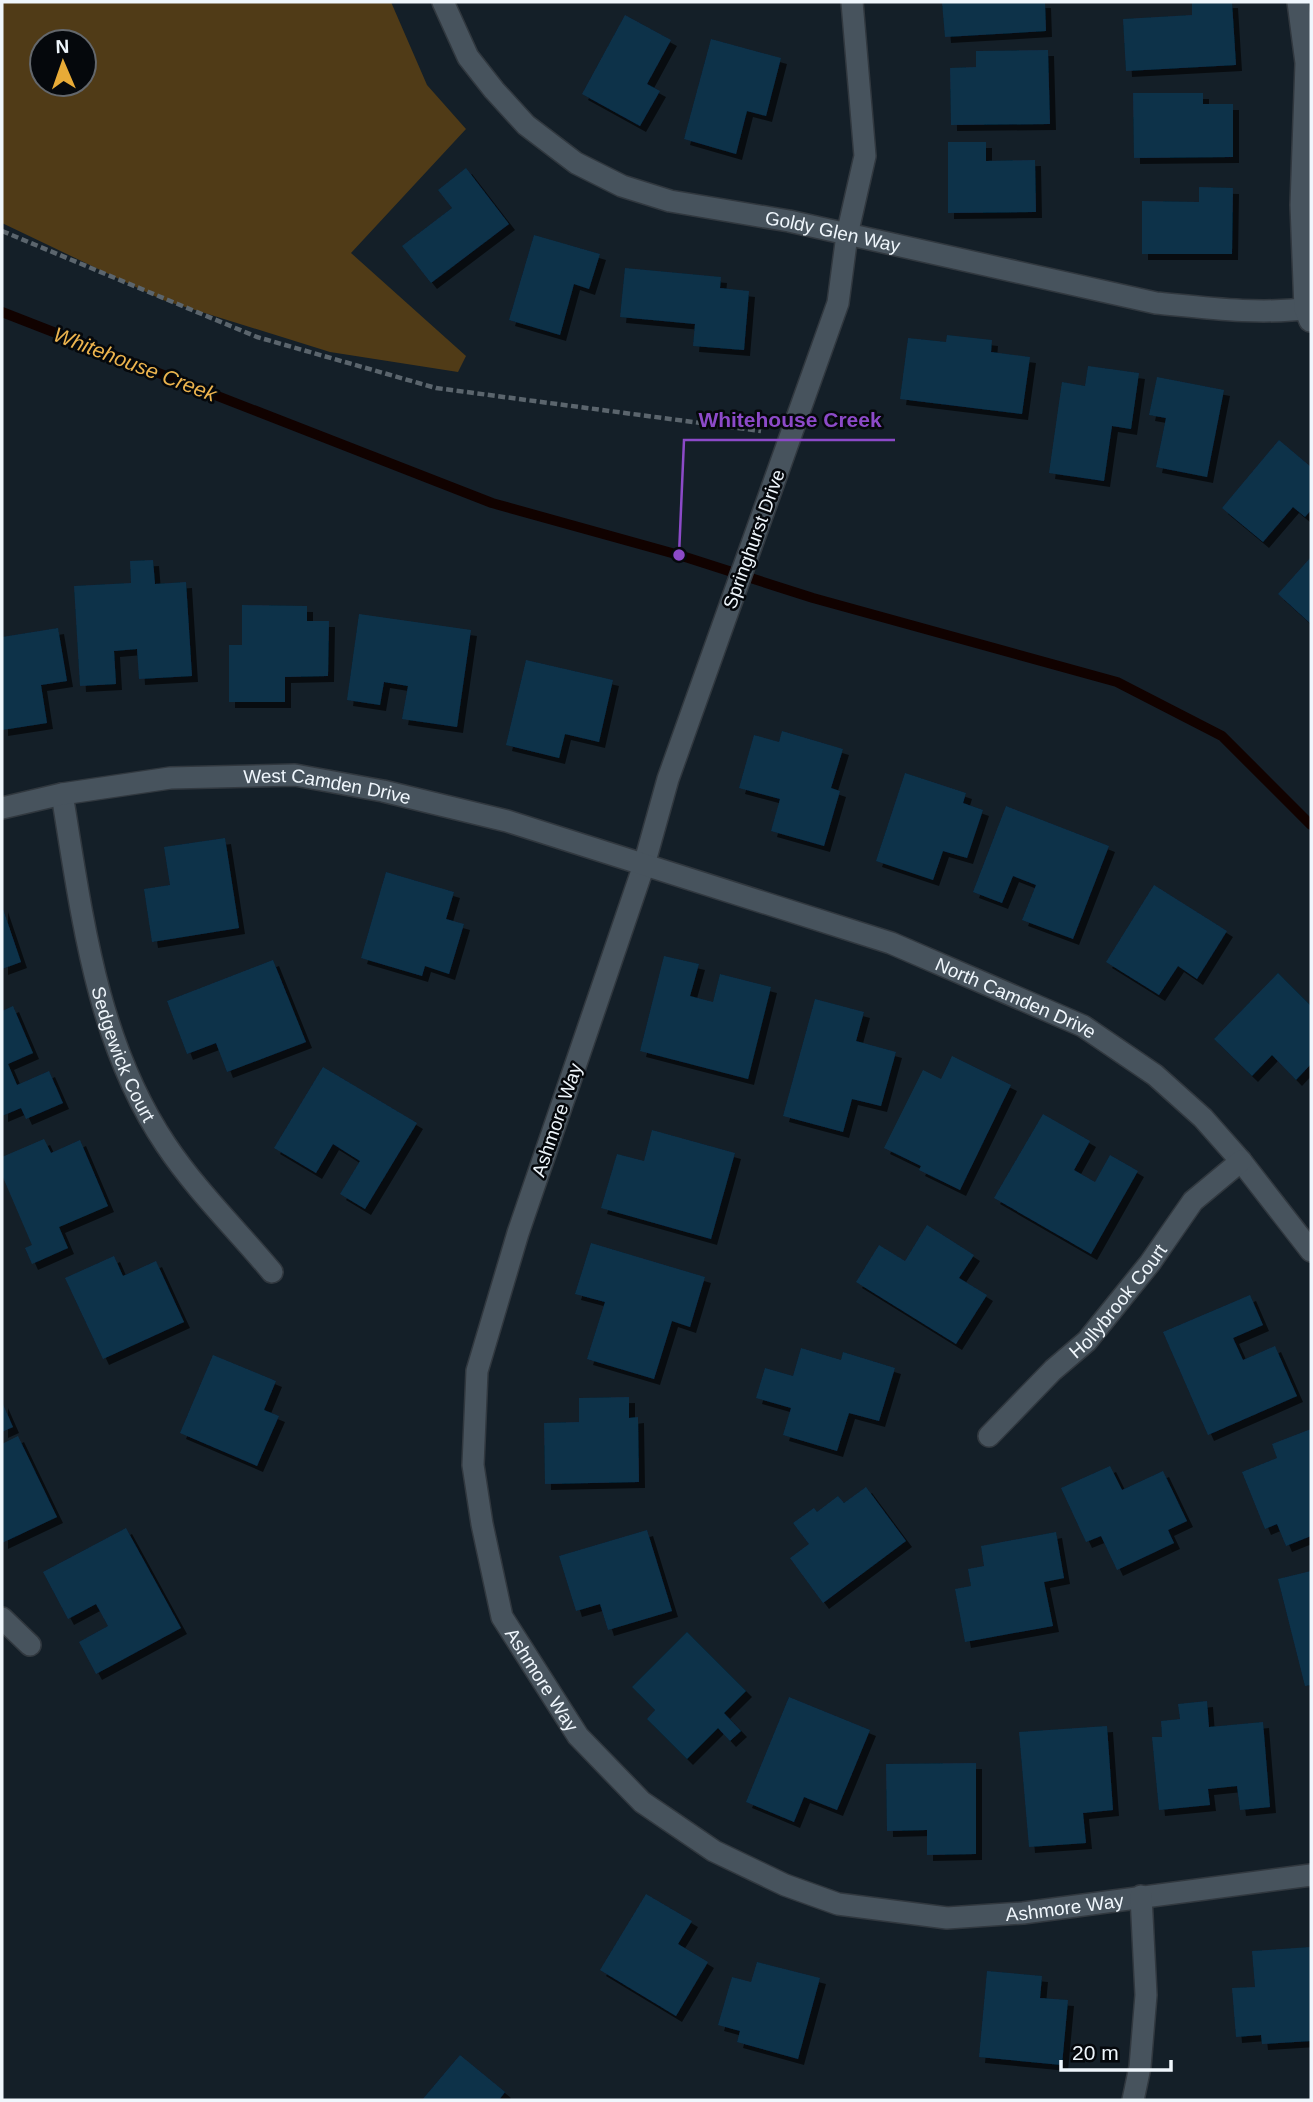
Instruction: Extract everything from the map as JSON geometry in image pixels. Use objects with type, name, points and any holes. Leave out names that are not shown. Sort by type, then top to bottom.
[{"type":"street","name":"Goldy Glen Way","points":[[443,2],[468,57],[526,125],[576,163],[622,186],[670,201],[789,221],[1156,303],[1309,313]]},
{"type":"street","name":"Springhurst Drive","points":[[644,865],[668,779],[838,303],[847,235],[865,156],[852,2]]},
{"type":"street","points":[[1298,2],[1306,63],[1301,205],[1309,313]]},
{"type":"street","name":"West Camden Drive","points":[[2,808],[62,794],[170,778],[295,775],[383,791],[507,821],[644,865]]},
{"type":"street","name":"Sedgewick Court","points":[[62,794],[91,963],[112,1036],[132,1087],[166,1145],[203,1193],[272,1272]]},
{"type":"street","name":"North Camden Drive","points":[[644,865],[891,943],[1083,1026],[1155,1075],[1203,1118],[1241,1161],[1311,1251]]},
{"type":"street","name":"Ashmore Way","points":[[644,865],[518,1233],[477,1371],[473,1465],[482,1524],[502,1617],[578,1736],[642,1802],[714,1851],[785,1885],[838,1904],[947,1918],[1023,1913],[1311,1875]]},
{"type":"street","name":"Hollybrook Court","points":[[989,1436],[1053,1370],[1087,1341],[1150,1263],[1193,1201],[1241,1161]]},
{"type":"street","points":[[2,1618],[30,1645]]},
{"type":"street","points":[[1133,2100],[1140,2067],[1146,1994],[1141,1896]]},
{"type":"path","points":[[2,231],[257,337],[436,388],[750,429]]},
{"type":"shaded area","points":[[2,2],[391,2],[427,85],[466,129],[351,253],[466,356],[458,372],[330,352],[163,300],[2,223]]},
{"type":"building","points":[[942,2],[1045,2],[1046,31],[945,37]]},
{"type":"building","points":[[1192,2],[1232,2],[1236,65],[1126,71],[1123,19],[1192,15]]},
{"type":"building","points":[[625,15],[671,40],[647,84],[660,91],[640,126],[582,94]]},
{"type":"building","points":[[711,39],[781,58],[766,116],[747,111],[736,154],[684,139]]},
{"type":"building","points":[[1048,50],[1050,124],[951,125],[950,68],[976,67],[976,51]]},
{"type":"building","points":[[1133,93],[1203,93],[1203,104],[1233,104],[1233,157],[1134,158]]},
{"type":"building","points":[[948,142],[986,142],[986,161],[1035,160],[1036,212],[948,213]]},
{"type":"building","points":[[466,168],[509,224],[431,283],[402,246],[452,208],[438,190]]},
{"type":"building","points":[[1199,187],[1233,188],[1232,254],[1142,254],[1142,201],[1199,202]]},
{"type":"building","points":[[534,235],[600,254],[589,289],[574,284],[560,335],[509,320]]},
{"type":"building","points":[[625,268],[721,277],[720,288],[749,291],[744,350],[693,346],[695,324],[620,317]]},
{"type":"building","points":[[947,335],[992,340],[991,352],[1030,357],[1022,414],[900,399],[908,338],[946,342]]},
{"type":"building","points":[[1088,366],[1139,373],[1131,429],[1112,426],[1104,481],[1049,473],[1062,382],[1085,386]]},
{"type":"building","points":[[1157,377],[1224,390],[1207,477],[1156,467],[1166,418],[1149,415]]},
{"type":"building","points":[[1279,440],[1311,467],[1311,510],[1305,517],[1293,507],[1263,542],[1222,508]]},
{"type":"building","points":[[1311,557],[1311,624],[1278,594]]},
{"type":"building","points":[[153,560],[155,584],[186,582],[192,676],[139,679],[137,649],[114,651],[116,684],[80,686],[74,586],[131,583],[130,561]]},
{"type":"building","points":[[242,605],[307,606],[307,621],[329,621],[328,676],[285,677],[285,702],[229,702],[229,645],[242,645]]},
{"type":"building","points":[[359,614],[471,630],[457,727],[402,719],[408,686],[384,682],[380,705],[347,700]]},
{"type":"building","points":[[58,628],[67,681],[41,685],[47,723],[2,730],[2,637]]},
{"type":"building","points":[[526,660],[613,680],[599,742],[565,734],[559,758],[506,745]]},
{"type":"building","points":[[782,731],[843,749],[831,788],[840,791],[824,846],[771,831],[780,799],[739,788],[754,735],[779,742]]},
{"type":"building","points":[[905,773],[966,793],[963,803],[983,810],[967,858],[943,851],[933,880],[876,861]]},
{"type":"building","points":[[1006,806],[1109,846],[1073,939],[1022,920],[1036,885],[1013,876],[1002,903],[973,892]]},
{"type":"building","points":[[225,838],[239,928],[152,942],[144,889],[170,885],[164,847]]},
{"type":"building","points":[[386,872],[454,892],[446,919],[464,924],[449,974],[425,966],[422,976],[361,958]]},
{"type":"building","points":[[1154,885],[1227,931],[1197,979],[1178,966],[1159,995],[1106,962]]},
{"type":"building","points":[[2,906],[21,962],[2,969]]},
{"type":"building","points":[[664,956],[699,964],[690,996],[713,1002],[720,974],[771,987],[748,1079],[640,1051]]},
{"type":"building","points":[[273,960],[306,1042],[227,1072],[216,1043],[187,1054],[167,1001]]},
{"type":"building","points":[[1278,973],[1311,1006],[1311,1064],[1296,1080],[1272,1055],[1252,1076],[1214,1039]]},
{"type":"building","points":[[815,999],[864,1012],[856,1041],[896,1052],[881,1106],[852,1099],[843,1132],[783,1116]]},
{"type":"building","points":[[13,1006],[33,1053],[8,1064],[17,1085],[49,1071],[63,1103],[26,1119],[21,1108],[2,1116],[2,1011]]},
{"type":"building","points":[[952,1056],[1011,1085],[960,1190],[919,1170],[921,1166],[884,1148],[923,1070],[941,1079]]},
{"type":"building","points":[[323,1067],[417,1123],[365,1209],[340,1194],[360,1161],[333,1144],[316,1173],[274,1148]]},
{"type":"building","points":[[1043,1114],[1090,1141],[1074,1170],[1095,1182],[1110,1155],[1138,1171],[1091,1254],[994,1198]]},
{"type":"building","points":[[652,1130],[735,1153],[711,1239],[601,1208],[617,1154],[644,1161]]},
{"type":"building","points":[[44,1139],[51,1153],[80,1140],[108,1206],[59,1227],[68,1248],[32,1264],[25,1248],[32,1245],[2,1175],[2,1157]]},
{"type":"building","points":[[927,1225],[974,1255],[959,1278],[987,1295],[956,1344],[856,1282],[879,1245],[905,1261]]},
{"type":"building","points":[[591,1243],[705,1277],[690,1327],[672,1321],[654,1379],[587,1359],[605,1302],[575,1294]]},
{"type":"building","points":[[114,1256],[123,1276],[156,1261],[184,1322],[103,1359],[65,1278]]},
{"type":"building","points":[[1250,1295],[1263,1325],[1233,1338],[1243,1360],[1275,1346],[1297,1396],[1208,1435],[1163,1332]]},
{"type":"building","points":[[801,1348],[841,1360],[843,1352],[895,1368],[879,1421],[849,1413],[837,1451],[783,1435],[791,1408],[756,1398],[765,1368],[793,1376]]},
{"type":"building","points":[[213,1355],[276,1381],[264,1410],[279,1416],[257,1466],[180,1433]]},
{"type":"building","points":[[629,1397],[629,1418],[638,1417],[639,1482],[545,1484],[544,1423],[579,1422],[579,1398]]},
{"type":"building","points":[[2,1402],[13,1427],[2,1432]]},
{"type":"building","points":[[1311,1429],[1311,1536],[1286,1546],[1277,1524],[1265,1529],[1242,1472],[1277,1458],[1272,1444]]},
{"type":"building","points":[[18,1436],[57,1517],[2,1543],[2,1444]]},
{"type":"building","points":[[1110,1466],[1122,1490],[1163,1471],[1187,1521],[1168,1530],[1174,1543],[1117,1570],[1101,1536],[1086,1542],[1061,1488]]},
{"type":"building","points":[[866,1487],[906,1541],[823,1603],[790,1558],[809,1544],[793,1523],[814,1508],[817,1512],[838,1496],[844,1503]]},
{"type":"building","points":[[126,1528],[181,1628],[96,1674],[79,1642],[108,1626],[96,1604],[68,1619],[43,1572]]},
{"type":"building","points":[[647,1530],[672,1611],[608,1630],[600,1604],[576,1611],[559,1556]]},
{"type":"building","points":[[1056,1532],[1064,1578],[1044,1582],[1053,1626],[965,1642],[955,1589],[971,1586],[968,1569],[984,1566],[981,1546]]},
{"type":"building","points":[[1311,1571],[1311,1685],[1305,1686],[1278,1579]]},
{"type":"building","points":[[687,1632],[746,1691],[724,1713],[741,1731],[730,1741],[718,1728],[687,1759],[647,1719],[655,1710],[632,1687]]},
{"type":"building","points":[[789,1697],[870,1730],[837,1810],[804,1797],[794,1822],[746,1802]]},
{"type":"building","points":[[1207,1701],[1209,1727],[1263,1722],[1270,1807],[1240,1810],[1237,1786],[1208,1789],[1210,1805],[1159,1810],[1152,1737],[1162,1737],[1161,1721],[1180,1719],[1178,1704]]},
{"type":"building","points":[[1107,1726],[1113,1810],[1083,1813],[1086,1843],[1029,1847],[1019,1732]]},
{"type":"building","points":[[976,1763],[976,1854],[927,1855],[927,1830],[887,1831],[886,1764]]},
{"type":"building","points":[[646,1894],[692,1921],[678,1944],[708,1962],[676,2016],[600,1970]]},
{"type":"building","points":[[1311,1947],[1311,2041],[1262,2044],[1261,2035],[1236,2037],[1232,1988],[1255,1987],[1252,1951]]},
{"type":"building","points":[[757,1962],[820,1978],[798,2059],[737,2042],[740,2031],[718,2025],[732,1977],[751,1982]]},
{"type":"building","points":[[987,1971],[1042,1976],[1040,1998],[1068,2000],[1062,2065],[979,2057]]},
{"type":"building","points":[[460,2055],[505,2092],[499,2100],[422,2100]]},
{"type":"waterway","name":"Whitehouse Creek","points":[[2,312],[492,503],[679,555],[813,598],[1117,682],[1222,736],[1311,825]]},
{"type":"place","name":"Whitehouse Creek","points":[[679,555]]}]
